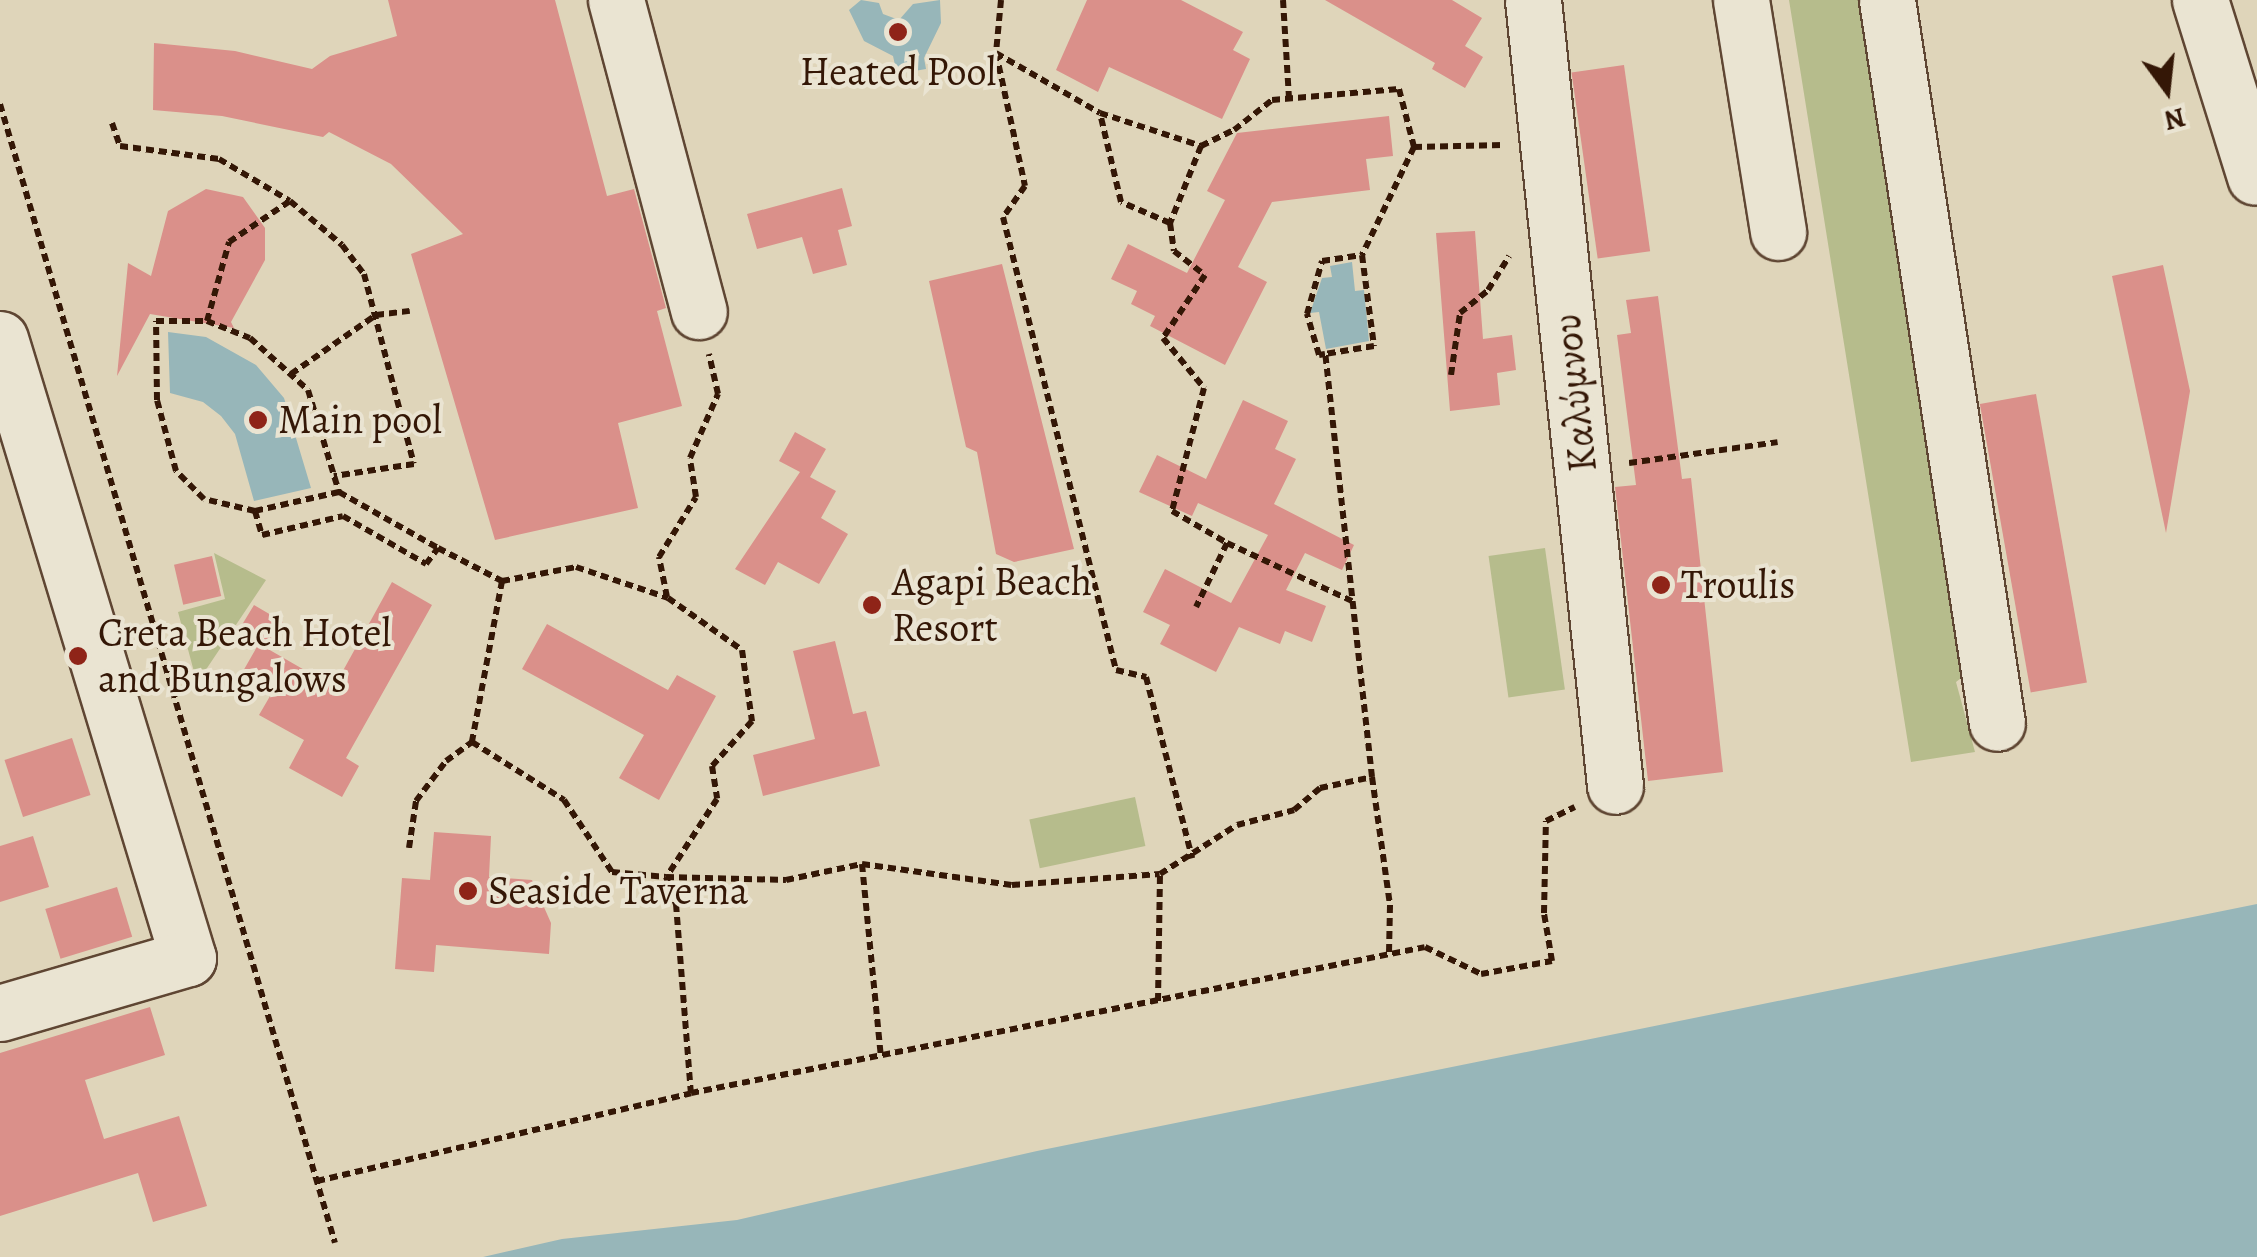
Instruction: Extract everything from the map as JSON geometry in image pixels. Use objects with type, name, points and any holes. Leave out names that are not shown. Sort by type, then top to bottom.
[{"type":"street","points":[[616,0],[699,311]]},
{"type":"street","name":"Καλύμνου","points":[[1533,0],[1616,786]]},
{"type":"street","points":[[1741,0],[1778,232]]},
{"type":"street","points":[[1887,0],[1998,723]]},
{"type":"street","points":[[2200,0],[2256,176]]},
{"type":"street","points":[[0,340],[188,958],[0,1013]]},
{"type":"path","points":[[1000,0],[996,53],[1025,186],[1003,217],[1116,670],[1146,677],[1192,858]]},
{"type":"path","points":[[1284,0],[1288,99]]},
{"type":"path","points":[[996,53],[1100,113],[1200,146],[1234,130],[1272,100],[1399,89],[1414,147],[1362,255],[1374,346],[1319,355],[1307,314],[1322,261],[1362,255]]},
{"type":"path","points":[[0,104],[335,1243]]},
{"type":"path","points":[[1100,113],[1121,202],[1170,223]]},
{"type":"path","points":[[112,124],[120,146],[219,159],[290,201],[364,274],[414,464],[334,476]]},
{"type":"path","points":[[1414,147],[1520,144]]},
{"type":"path","points":[[1504,145],[1505,164]]},
{"type":"path","points":[[1200,146],[1170,223],[1174,251],[1206,275],[1163,338],[1204,388],[1172,511],[1227,543],[1352,601]]},
{"type":"path","points":[[207,320],[229,242],[290,201]]},
{"type":"path","points":[[1452,375],[1460,313],[1509,261],[1508,242]]},
{"type":"path","points":[[290,374],[376,316],[410,311]]},
{"type":"path","points":[[668,598],[658,557],[696,497],[690,458],[718,394],[699,311]]},
{"type":"path","points":[[339,492],[308,390],[250,338],[207,320],[156,321],[157,400],[176,471],[204,499],[255,511],[339,492],[502,581],[576,566],[668,598],[742,650],[752,721],[712,766],[717,798],[666,878]]},
{"type":"path","points":[[1325,354],[1390,906],[1389,955]]},
{"type":"path","points":[[1583,470],[1778,442]]},
{"type":"path","points":[[255,511],[262,535],[343,516],[426,564],[438,548]]},
{"type":"path","points":[[1196,608],[1227,543]]},
{"type":"path","points":[[409,848],[416,802],[446,762],[472,742],[502,581]]},
{"type":"path","points":[[472,742],[564,800],[612,872],[666,878],[786,880],[862,864],[1012,885],[1160,874],[1192,858],[1238,825],[1294,810],[1320,788],[1372,777]]},
{"type":"path","points":[[317,1181],[691,1093],[1425,947],[1481,974],[1552,960],[1544,913],[1546,822]]},
{"type":"path","points":[[862,864],[881,1057]]},
{"type":"path","points":[[1158,1001],[1160,874]]},
{"type":"path","points":[[666,878],[676,904],[691,1093]]},
{"type":"green space","points":[[1789,0],[1866,0],[1974,668],[1956,682],[1975,752],[1911,762]]},
{"type":"green space","points":[[1545,548],[1565,690],[1508,698],[1489,556]]},
{"type":"green space","points":[[214,553],[266,580],[197,683],[178,612],[225,599]]},
{"type":"green space","points":[[1135,797],[1145,846],[1040,868],[1029,819]]},
{"type":"water","name":"Heated Pool","points":[[861,0],[879,3],[883,14],[899,20],[913,4],[940,0],[941,23],[924,58],[926,69],[897,74],[893,56],[864,41],[849,10]]},
{"type":"water","points":[[1352,262],[1355,291],[1364,290],[1369,341],[1326,349],[1319,312],[1310,313],[1322,278],[1332,277],[1330,266]]},
{"type":"water","name":"Main pool","points":[[168,332],[206,337],[256,365],[284,398],[311,488],[254,501],[235,434],[221,416],[203,402],[170,393]]},
{"type":"water","points":[[2257,904],[2257,1257],[483,1257],[562,1239],[737,1220],[1037,1151]]},
{"type":"building","points":[[388,0],[555,0],[607,196],[634,189],[666,308],[657,311],[682,406],[618,423],[638,508],[495,540],[411,254],[463,234],[391,164],[329,132],[323,137],[222,116],[153,110],[154,43],[235,51],[312,69],[330,56],[397,36]]},
{"type":"building","points":[[1087,0],[1181,0],[1243,32],[1233,50],[1250,59],[1222,119],[1109,67],[1098,92],[1056,70]]},
{"type":"building","points":[[1325,0],[1452,0],[1482,18],[1465,46],[1483,57],[1465,88],[1432,69],[1435,63]]},
{"type":"building","points":[[1624,65],[1650,251],[1598,259],[1572,72]]},
{"type":"building","points":[[1389,116],[1393,156],[1366,159],[1370,190],[1272,202],[1238,267],[1267,282],[1225,365],[1150,326],[1155,316],[1131,304],[1137,291],[1111,279],[1128,244],[1187,273],[1225,200],[1207,191],[1237,133]]},
{"type":"building","points":[[842,188],[852,226],[838,230],[847,265],[813,274],[802,237],[757,249],[747,214]]},
{"type":"building","points":[[206,189],[243,197],[265,228],[265,260],[231,322],[234,328],[150,314],[117,376],[128,263],[151,276],[168,211]]},
{"type":"building","points":[[1475,231],[1483,339],[1512,335],[1516,370],[1497,373],[1500,405],[1450,411],[1436,233]]},
{"type":"building","points":[[1002,264],[1074,549],[1014,562],[996,554],[977,452],[966,447],[929,281]]},
{"type":"building","points":[[2163,265],[2190,391],[2166,533],[2112,276]]},
{"type":"building","name":"Troulis","points":[[1658,296],[1682,479],[1691,478],[1723,772],[1648,781],[1615,487],[1636,485],[1617,335],[1631,333],[1626,300]]},
{"type":"building","points":[[2036,394],[2087,683],[2031,692],[1980,404]]},
{"type":"building","points":[[1243,400],[1288,421],[1275,449],[1296,459],[1274,504],[1354,545],[1342,570],[1305,553],[1286,590],[1326,606],[1312,642],[1285,631],[1280,644],[1239,627],[1216,672],[1160,644],[1170,625],[1143,612],[1165,569],[1231,603],[1268,535],[1198,503],[1192,516],[1139,492],[1157,455],[1206,479]]},
{"type":"building","points":[[795,432],[826,449],[810,477],[836,491],[821,518],[848,534],[819,584],[778,562],[765,585],[735,569],[800,472],[779,461]]},
{"type":"building","points":[[212,556],[221,596],[183,605],[174,565]]},
{"type":"building","points":[[392,582],[432,605],[346,758],[359,766],[342,797],[289,768],[304,740],[259,715],[273,691],[242,673],[258,645],[237,633],[254,605],[283,622],[268,649],[334,687]]},
{"type":"building","points":[[547,624],[668,690],[677,675],[716,696],[659,800],[619,778],[644,735],[522,669]]},
{"type":"building","points":[[835,641],[853,714],[866,711],[880,766],[763,796],[753,755],[815,739],[793,651]]},
{"type":"building","points":[[72,738],[91,795],[23,817],[4,760]]},
{"type":"building","points":[[434,832],[491,836],[489,877],[532,880],[551,923],[549,954],[436,945],[434,972],[395,969],[402,878],[430,880]]},
{"type":"building","points":[[33,836],[49,887],[0,902],[0,846]]},
{"type":"building","points":[[117,887],[132,937],[60,959],[45,909]]},
{"type":"building","points":[[150,1007],[165,1055],[85,1080],[104,1139],[179,1116],[207,1206],[153,1222],[138,1173],[0,1216],[0,1053]]},
{"type":"place","name":"Heated Pool","points":[[898,32]]},
{"type":"place","name":"Main pool","points":[[258,420]]},
{"type":"place","name":"Troulis","points":[[1661,585]]},
{"type":"place","name":"Agapi Beach Resort","points":[[872,605]]},
{"type":"place","name":"Creta Beach Hotel and Bungalows","points":[[78,656]]},
{"type":"place","name":"Seaside Taverna","points":[[468,891]]}]
